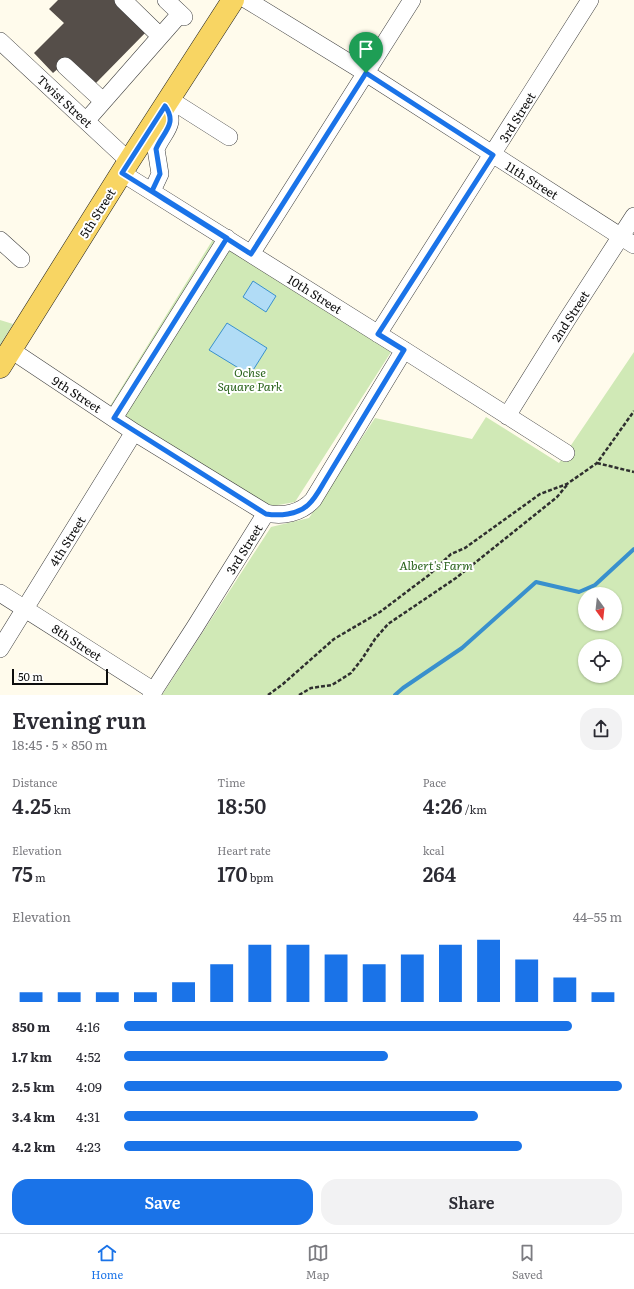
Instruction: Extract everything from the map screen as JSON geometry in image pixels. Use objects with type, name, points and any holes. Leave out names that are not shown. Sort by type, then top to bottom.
[{"type":"main road","name":"5th Street","points":[[5,359],[233,0]]},
{"type":"street","points":[[123,0],[160,36]]},
{"type":"street","points":[[86,121],[160,36],[182,16],[166,0]]},
{"type":"street","name":"11th Street","points":[[247,0],[366,73],[628,241]]},
{"type":"street","points":[[251,254],[412,0]]},
{"type":"street","name":"3rd Street","points":[[378,334],[590,0]]},
{"type":"street","name":"Twist Street","points":[[0,41],[86,121],[126,167]]},
{"type":"street","points":[[65,66],[103,101]]},
{"type":"street","points":[[167,102],[229,137]]},
{"type":"street","points":[[152,191],[160,174],[156,149],[170,122],[167,102]]},
{"type":"street","name":"10th Street","points":[[126,167],[152,191],[566,453]]},
{"type":"street","name":"2nd Street","points":[[507,416],[568,318],[628,241],[634,216]]},
{"type":"street","points":[[114,418],[227,238]]},
{"type":"street","points":[[0,240],[21,259]]},
{"type":"street","name":"3rd Street","points":[[153,693],[266,514],[276,515],[298,511],[313,500],[404,350]]},
{"type":"street","name":"9th Street","points":[[5,359],[114,418],[266,514]]},
{"type":"street","name":"4th Street","points":[[0,649],[134,432]]},
{"type":"street","name":"8th Street","points":[[0,593],[153,693]]},
{"type":"path","points":[[268,695],[283,684],[334,639],[380,612],[429,575],[451,554],[465,548],[540,494],[568,484],[597,464],[634,411]]},
{"type":"path","points":[[597,464],[634,472]]},
{"type":"path","points":[[299,695],[311,688],[332,685],[351,673],[375,638],[388,624],[456,578],[557,498],[568,484]]},
{"type":"green space","name":"Ochse Square Park","points":[[220,228],[400,338],[295,502],[256,509],[107,411]]},
{"type":"green space","points":[[0,320],[13,324],[0,345]]},
{"type":"green space","name":"Albert's Farm","points":[[634,352],[634,695],[162,695],[271,527],[309,518],[375,418],[472,439],[486,417],[559,463]]},
{"type":"water","points":[[253,281],[276,296],[266,312],[243,297]]},
{"type":"water","points":[[227,323],[267,348],[250,375],[209,350]]},
{"type":"building","points":[[58,0],[115,0],[147,31],[96,83],[69,59],[53,73],[34,53],[64,23],[49,9]]},
{"type":"waterway","points":[[395,695],[462,648],[536,582],[579,592],[595,585],[634,549]]},
{"type":"route","points":[[366,73],[251,254],[227,238],[152,191],[122,173],[165,106],[171,117],[166,132],[156,149],[160,174],[152,191],[189,215],[227,238],[114,418],[266,514],[276,515],[298,511],[313,500],[404,350],[378,334],[493,155],[366,73]]}]
